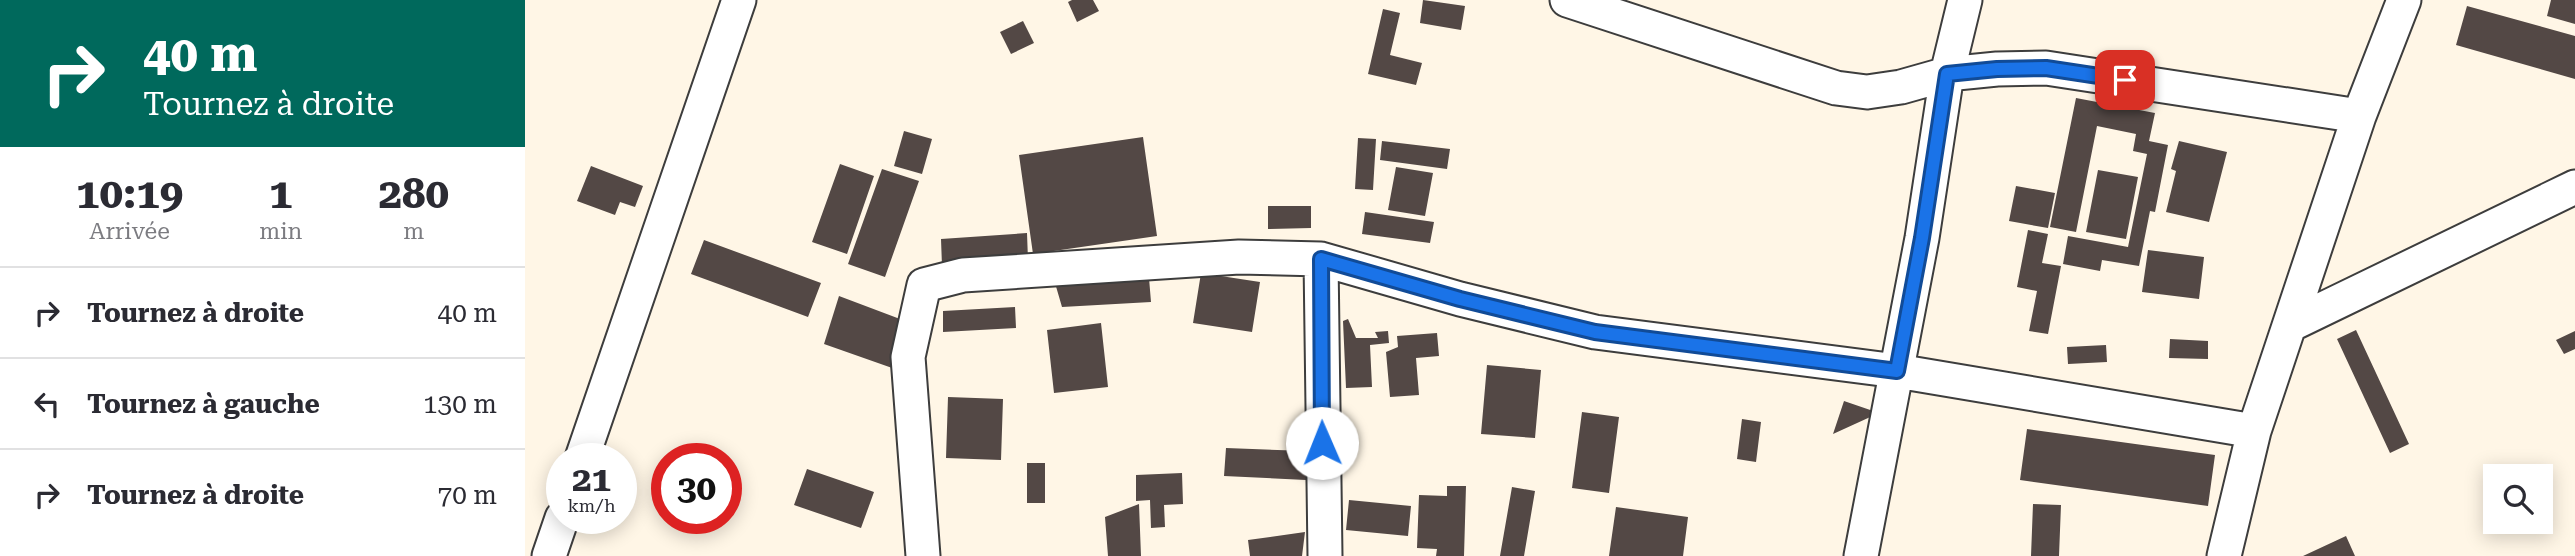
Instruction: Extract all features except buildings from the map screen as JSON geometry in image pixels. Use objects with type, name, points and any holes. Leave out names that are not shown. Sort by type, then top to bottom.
[{"type":"street","points":[[587,443],[739,0]]},
{"type":"street","points":[[1567,0],[1836,88],[1867,92],[1901,87],[1947,74],[2046,68],[2359,116]]},
{"type":"street","points":[[1861,556],[1922,238],[1947,74],[1965,0]]},
{"type":"street","points":[[2224,556],[2253,431],[2359,116],[2404,0]]},
{"type":"street","points":[[2290,325],[2575,187]]},
{"type":"street","points":[[923,556],[908,357],[924,285],[963,275],[1239,257],[1321,259],[1460,299],[1595,332],[1897,371],[2253,431]]},
{"type":"street","points":[[1321,259],[1325,556]]},
{"type":"street","points":[[549,556],[557,534]]},
{"type":"route","points":[[1322,443],[1321,259],[1460,299],[1595,332],[1897,371],[1922,238],[1947,74],[2046,68],[2125,80]]}]
